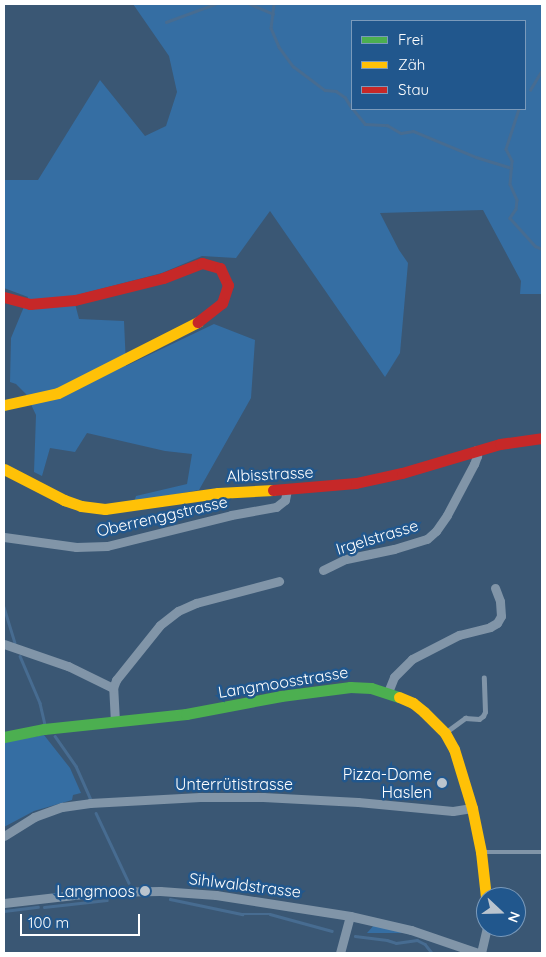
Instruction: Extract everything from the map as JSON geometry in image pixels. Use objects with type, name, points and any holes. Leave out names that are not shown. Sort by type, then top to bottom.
[{"type":"main road","points":[[4,297],[30,304],[75,300],[153,281],[202,263],[220,268],[228,285],[228,293],[222,304],[188,328],[58,393],[4,405]]},
{"type":"main road","name":"Albisstrasse","points":[[4,469],[64,500],[81,506],[105,509],[218,493],[287,490],[372,480],[500,444],[542,438]]},
{"type":"main road","name":"Langmoosstrasse","points":[[4,737],[44,729],[186,714],[281,696],[350,687],[371,688],[388,692],[413,703],[445,733],[454,750],[472,808],[481,852],[485,887]]},
{"type":"street","name":"Irgelstrasse","points":[[323,570],[346,559],[394,549],[427,538],[436,532],[474,464],[477,456],[476,450]]},
{"type":"street","name":"Oberrenggstrasse","points":[[4,537],[76,547],[107,546],[231,514],[276,507],[286,500],[287,490]]},
{"type":"street","points":[[115,722],[113,688],[120,674],[160,625],[178,611],[196,603],[279,581]]},
{"type":"street","points":[[388,692],[394,677],[412,659],[430,648],[459,635],[490,627],[497,623],[501,616],[500,601],[495,588]]},
{"type":"street","points":[[4,644],[68,666],[113,688]]},
{"type":"street","name":"Unterrütistrasse","points":[[4,836],[34,817],[62,807],[90,803],[246,797],[358,802],[453,811],[472,808]]},
{"type":"street","name":"Sihlwaldstrasse","points":[[4,903],[84,893],[160,891],[216,895],[350,916],[411,930],[479,953]]},
{"type":"street","points":[[340,953],[350,916]]},
{"type":"street","points":[[479,953],[484,937]]},
{"type":"lane","points":[[445,733],[465,718],[479,719],[486,712],[484,678]]},
{"type":"lane","points":[[481,852],[542,852]]},
{"type":"shaded area","points":[[133,4],[542,4],[542,294],[520,294],[521,281],[483,210],[380,213],[399,250],[408,263],[400,353],[385,377],[270,211],[236,258],[202,256],[162,273],[73,296],[79,319],[124,321],[126,366],[214,324],[255,340],[251,398],[199,490],[134,502],[136,496],[187,484],[192,454],[165,451],[87,433],[75,452],[50,448],[42,476],[34,472],[36,415],[26,394],[16,384],[10,382],[11,338],[28,297],[4,288],[4,180],[38,180],[100,80],[145,136],[166,126],[177,92],[169,56]]},
{"type":"shaded area","points":[[44,735],[70,768],[81,793],[73,795],[72,800],[34,811],[4,827],[4,742]]},
{"type":"shaded area","points":[[374,925],[401,931],[402,933],[367,933]]},
{"type":"waterway","points":[[166,22],[215,4]]},
{"type":"waterway","points":[[250,4],[273,14]]},
{"type":"waterway","points":[[274,4],[271,28],[279,47],[293,66],[325,90],[336,91],[345,97],[351,106]]},
{"type":"waterway","points":[[530,90],[542,70]]},
{"type":"waterway","points":[[354,110],[365,124],[387,125],[401,133],[413,131],[476,157],[511,168]]},
{"type":"waterway","points":[[519,110],[506,149],[512,161],[510,184],[517,200],[516,209],[510,218],[535,246],[542,249]]},
{"type":"waterway","points":[[4,607],[15,642]]},
{"type":"waterway","points":[[20,656],[40,703],[45,724]]},
{"type":"waterway","points":[[55,736],[76,766],[90,798]]},
{"type":"waterway","points":[[96,813],[129,883]]},
{"type":"waterway","points":[[170,899],[242,914],[270,914],[332,931]]},
{"type":"waterway","points":[[44,907],[107,900]]},
{"type":"waterway","points":[[4,911],[38,907]]},
{"type":"waterway","points":[[355,936],[396,943],[417,940],[425,944],[432,953]]},
{"type":"traffic: fast","points":[[4,737],[44,729],[186,714],[281,696],[350,687],[371,688],[399,697]]},
{"type":"traffic: slow","points":[[4,405],[58,393],[198,322]]},
{"type":"traffic: slow","points":[[4,469],[64,500],[81,506],[105,509],[218,493],[273,490]]},
{"type":"traffic: slow","points":[[399,697],[413,703],[424,712],[445,733],[454,749],[472,808],[481,852],[485,887]]},
{"type":"traffic: jam","points":[[4,297],[30,304],[75,300],[163,278],[202,263],[220,268],[228,285],[222,303],[198,322]]},
{"type":"traffic: jam","points":[[273,490],[356,483],[402,473],[500,444],[542,438]]},
{"type":"place","name":"Pizza-Dome Haslen","points":[[442,783]]},
{"type":"place","name":"Langmoos","points":[[145,891]]}]
